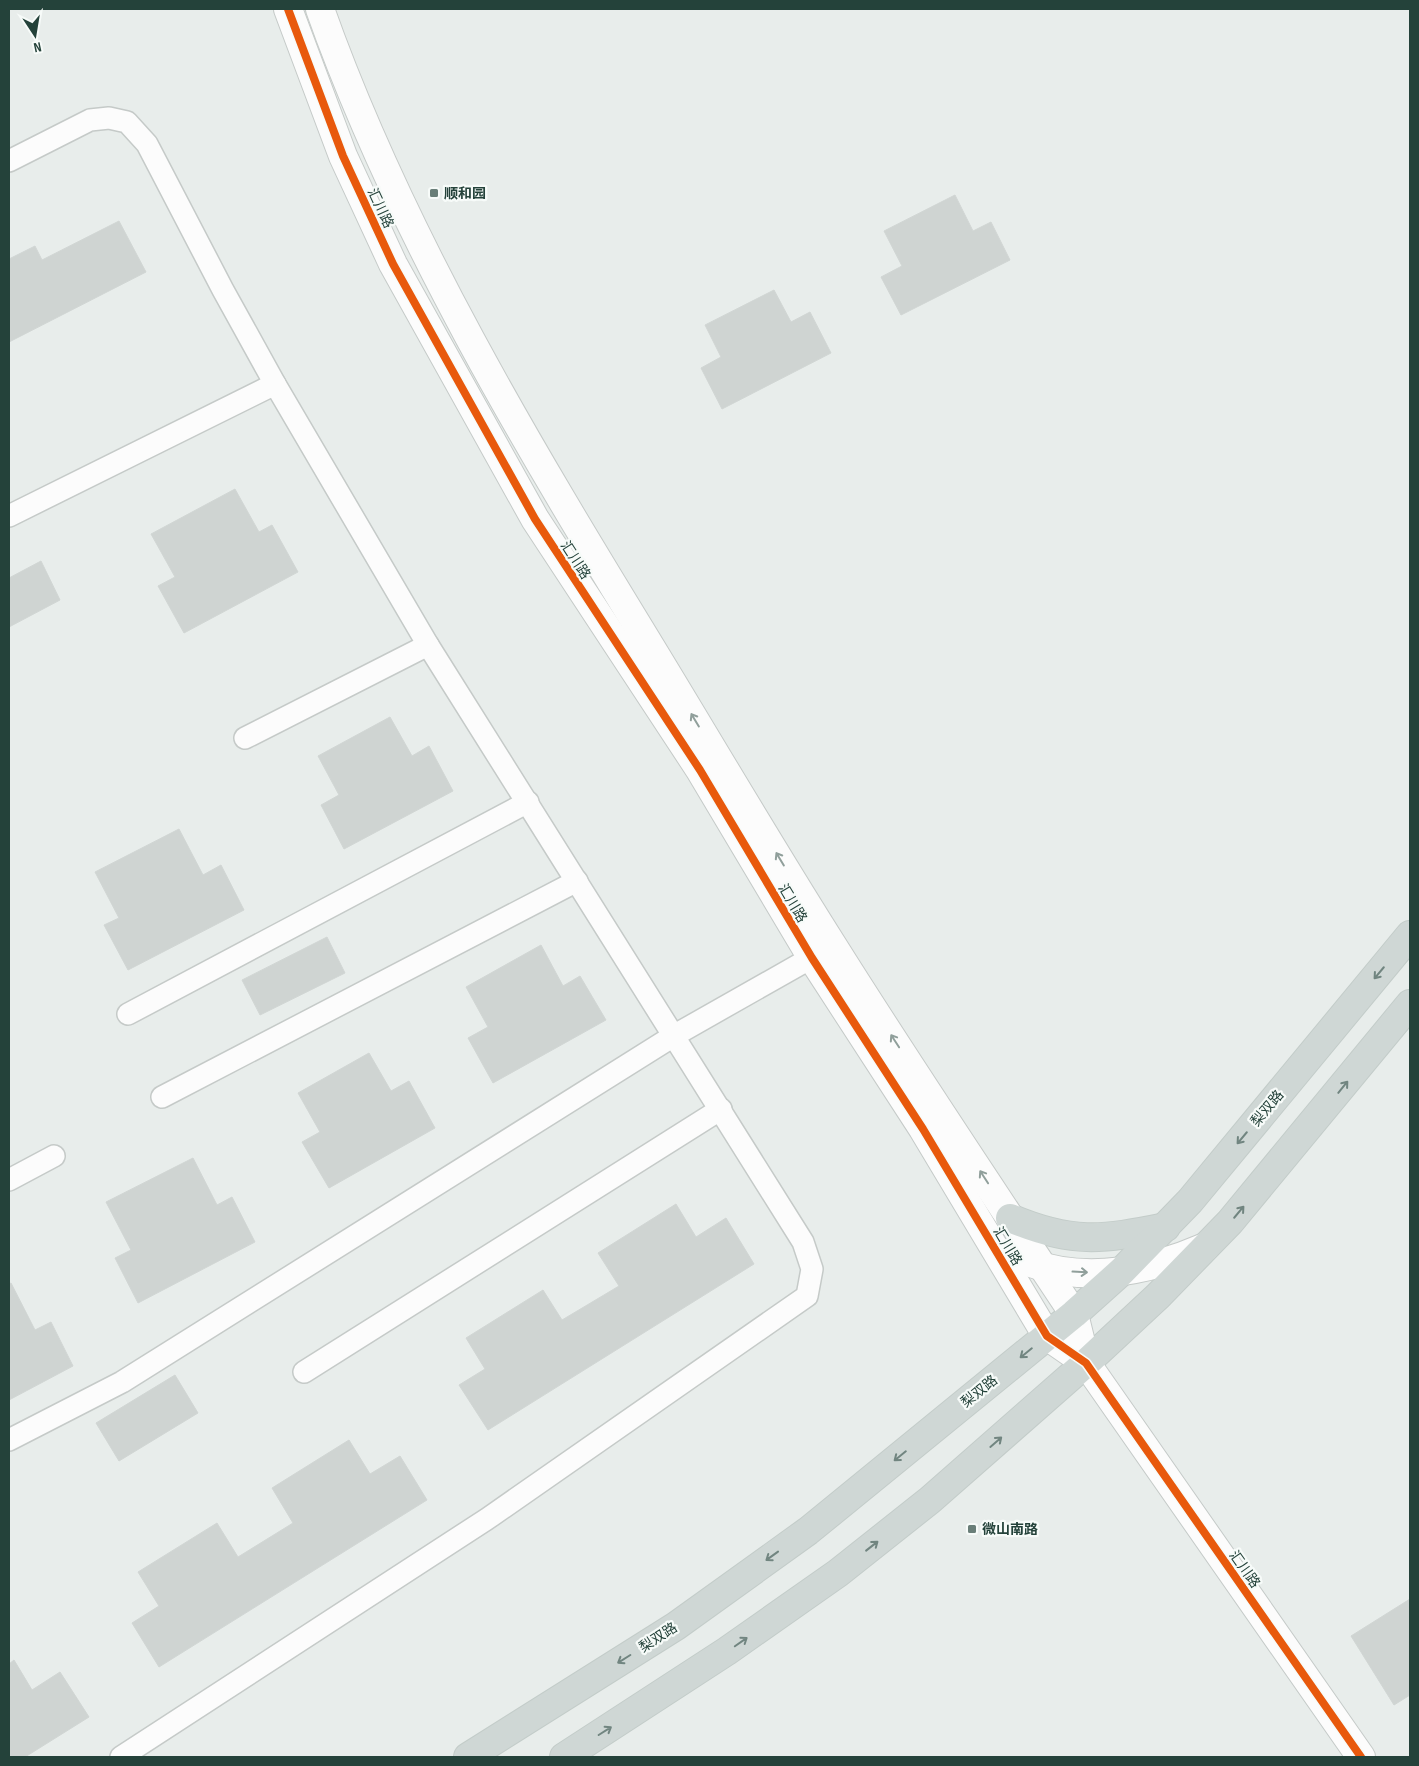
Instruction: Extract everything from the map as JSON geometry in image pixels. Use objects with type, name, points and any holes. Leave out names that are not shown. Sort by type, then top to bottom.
[{"type":"main road","name":"梨双路","points":[[468,1757],[676,1626],[808,1530],[1074,1314],[1122,1271],[1190,1201],[1410,935]]},
{"type":"main road","points":[[564,1757],[727,1652],[838,1573],[930,1500],[1086,1363],[1158,1296],[1230,1222],[1410,1004]]},
{"type":"main road","points":[[1010,1218],[1035,1228],[1069,1237],[1098,1238],[1126,1235],[1166,1227]]},
{"type":"street","name":"汇川路","points":[[288,9],[343,156],[393,264],[535,519],[822,952],[1010,1218],[1074,1314],[1086,1363]]},
{"type":"street","name":"汇川路","points":[[320,9],[364,119],[417,236],[450,300],[923,1130],[1047,1336],[1086,1363],[1361,1757]]},
{"type":"street","points":[[988,1237],[1025,1261],[1043,1268],[1092,1273],[1122,1271],[1176,1260],[1205,1247]]},
{"type":"lane","points":[[9,161],[90,120],[109,118],[127,122],[147,144],[223,290],[275,384],[428,644],[675,1035],[803,1242],[812,1269],[807,1296],[487,1519],[121,1757]]},
{"type":"lane","points":[[9,516],[275,384]]},
{"type":"lane","points":[[245,738],[428,644]]},
{"type":"lane","points":[[128,1014],[528,802]]},
{"type":"lane","points":[[162,1097],[577,881]]},
{"type":"lane","points":[[9,1440],[122,1382],[675,1035],[822,952]]},
{"type":"lane","points":[[304,1372],[721,1109]]},
{"type":"lane","points":[[9,1180],[54,1156]]},
{"type":"building","points":[[955,195],[973,231],[991,222],[1010,260],[901,315],[881,277],[902,266],[884,231]]},
{"type":"building","points":[[119,221],[146,272],[9,342],[9,259],[35,246],[42,260]]},
{"type":"building","points":[[774,290],[791,322],[810,312],[831,353],[722,409],[701,368],[721,357],[705,325]]},
{"type":"building","points":[[235,489],[259,532],[272,525],[298,572],[184,633],[158,586],[175,577],[151,534]]},
{"type":"building","points":[[41,561],[60,600],[9,627],[9,578]]},
{"type":"building","points":[[390,717],[412,756],[429,746],[453,791],[344,849],[321,805],[339,795],[318,756]]},
{"type":"building","points":[[179,829],[203,875],[221,865],[244,910],[128,970],[104,925],[119,918],[95,872]]},
{"type":"building","points":[[327,937],[345,973],[260,1015],[242,980]]},
{"type":"building","points":[[541,945],[563,986],[580,976],[606,1020],[493,1083],[468,1038],[488,1027],[466,987]]},
{"type":"building","points":[[369,1053],[391,1091],[409,1081],[435,1128],[329,1188],[302,1142],[320,1132],[298,1093]]},
{"type":"building","points":[[193,1158],[217,1205],[232,1197],[255,1242],[138,1303],[115,1258],[131,1250],[106,1202]]},
{"type":"building","points":[[676,1204],[696,1237],[726,1218],[754,1264],[488,1430],[459,1385],[485,1369],[466,1338],[543,1290],[562,1320],[619,1286],[598,1253]]},
{"type":"building","points":[[11,1283],[35,1330],[51,1322],[73,1366],[9,1400],[9,1284]]},
{"type":"building","points":[[175,1375],[198,1413],[119,1461],[96,1423]]},
{"type":"building","points":[[349,1440],[370,1474],[400,1456],[427,1500],[159,1667],[132,1623],[159,1606],[138,1572],[217,1523],[238,1557],[293,1523],[272,1488]]},
{"type":"building","points":[[1410,1599],[1410,1695],[1394,1705],[1351,1636]]},
{"type":"building","points":[[14,1660],[32,1690],[60,1672],[89,1717],[25,1757],[9,1757],[9,1664]]},
{"type":"cycle path","points":[[288,9],[343,156],[393,264],[535,519],[700,770],[812,958],[923,1129],[1047,1336],[1086,1363],[1361,1757]]},
{"type":"place","name":"顺和园","points":[[434,193]]},
{"type":"place","name":"微山南路","points":[[972,1529]]}]
